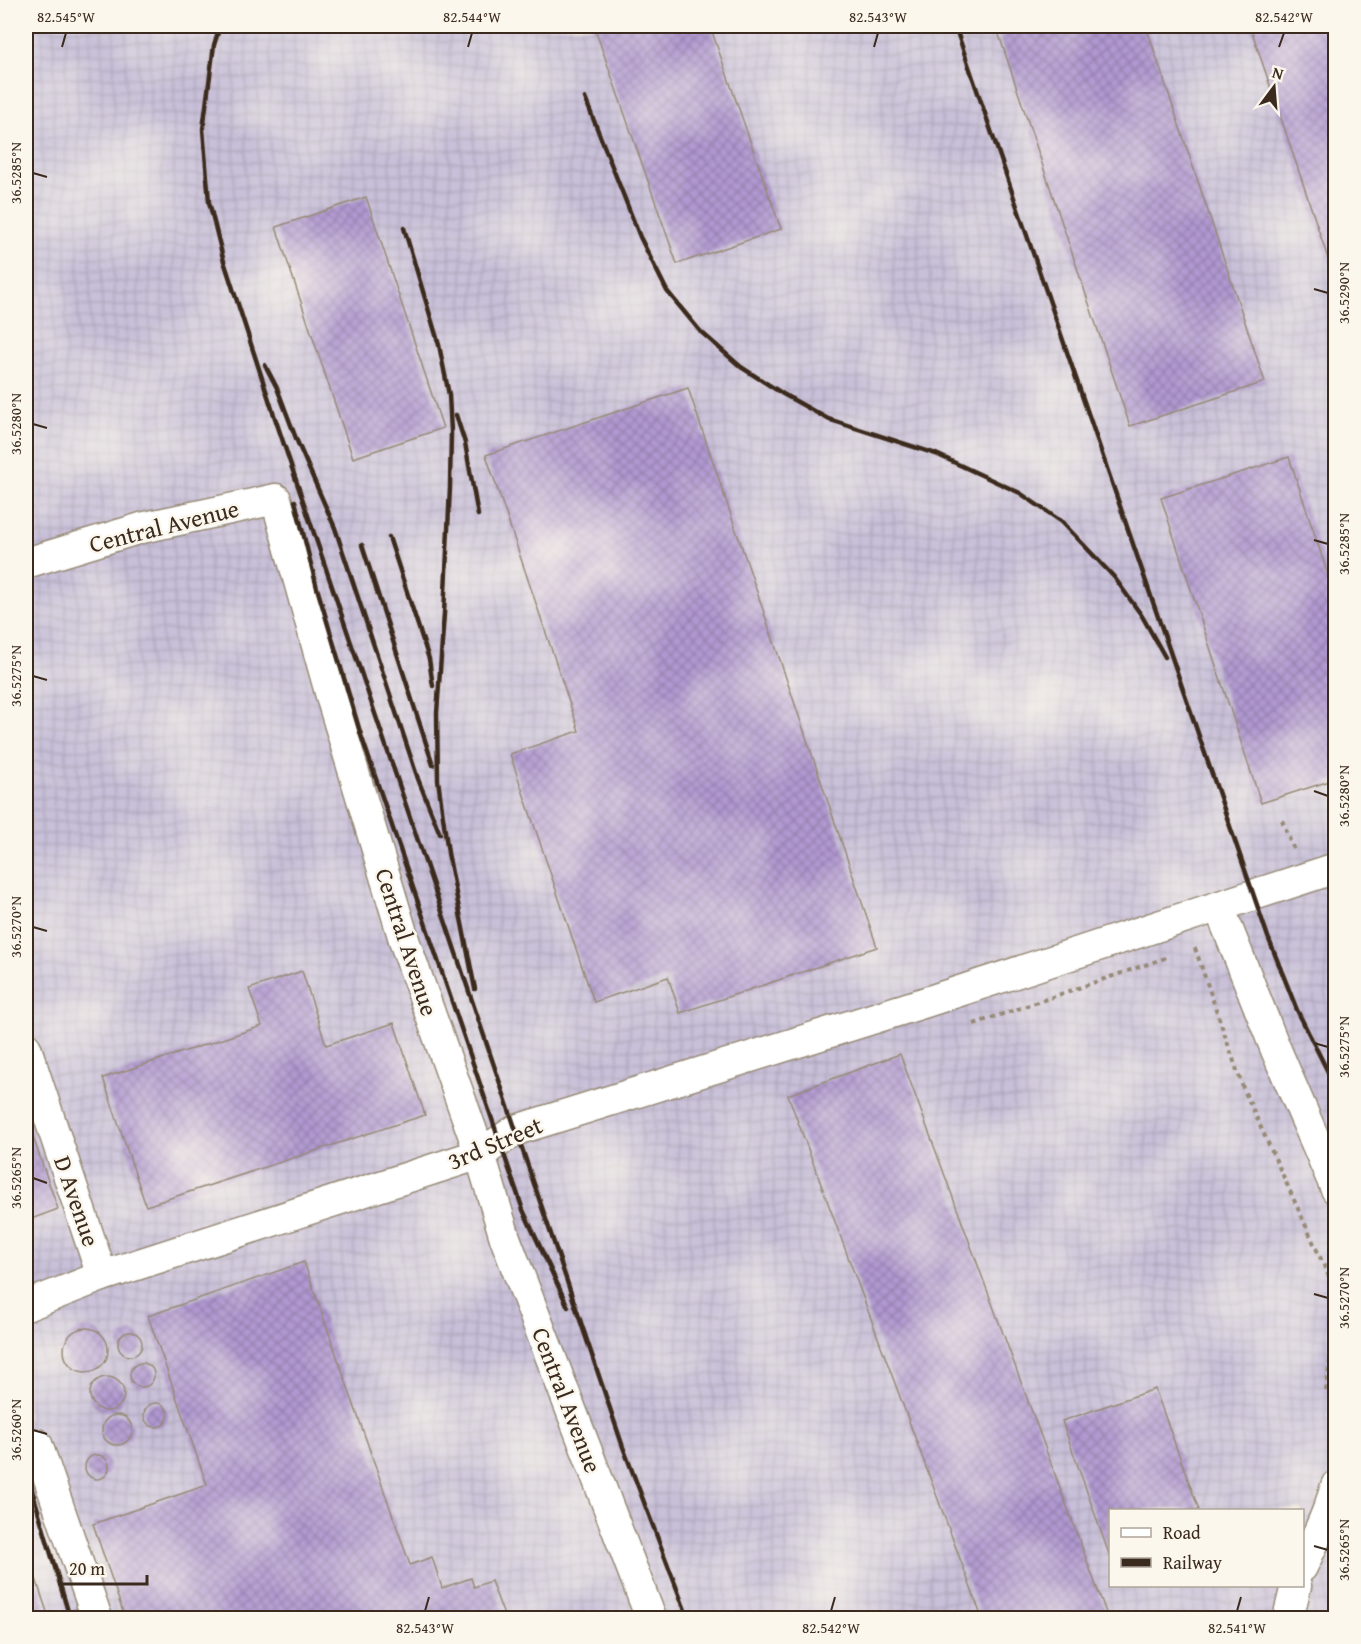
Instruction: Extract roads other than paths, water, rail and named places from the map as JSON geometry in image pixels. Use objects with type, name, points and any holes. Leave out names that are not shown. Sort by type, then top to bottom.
[{"type":"street","name":"Central Avenue","points":[[26,563],[141,528],[276,499],[331,696],[405,943],[480,1154],[505,1238],[651,1618]]},
{"type":"street","name":"3rd Street","points":[[102,1276],[480,1154],[516,1130],[923,1003],[1224,920],[1335,868]]},
{"type":"street","points":[[1224,920],[1335,1189]]},
{"type":"street","name":"D Avenue","points":[[26,1048],[102,1276],[26,1306]]},
{"type":"street","points":[[26,1447],[37,1444],[97,1618]]},
{"type":"street","points":[[1304,1563],[1317,1537],[1335,1486]]},
{"type":"street","points":[[1288,1618],[1296,1587]]},
{"type":"railway","points":[[220,26],[214,45],[203,129],[209,202],[223,258],[623,1447],[688,1618]]},
{"type":"railway","points":[[955,26],[1268,937],[1297,1010],[1336,1088]]},
{"type":"railway","points":[[585,98],[640,237],[667,291],[700,331],[741,367],[828,419],[936,454],[1020,493],[1062,522],[1114,577],[1142,616],[1165,657]]},
{"type":"railway","points":[[404,228],[439,345],[449,395],[450,487],[437,713],[438,780],[448,853],[475,989]]},
{"type":"railway","points":[[265,365],[277,388],[297,441],[335,528],[418,779],[440,834]]},
{"type":"railway","points":[[456,415],[465,443],[478,515]]},
{"type":"railway","points":[[295,501],[317,588],[361,735],[523,1210],[568,1307]]},
{"type":"railway","points":[[389,537],[429,659],[433,686]]},
{"type":"railway","points":[[362,545],[433,765]]},
{"type":"railway","points":[[26,1470],[70,1618]]}]
